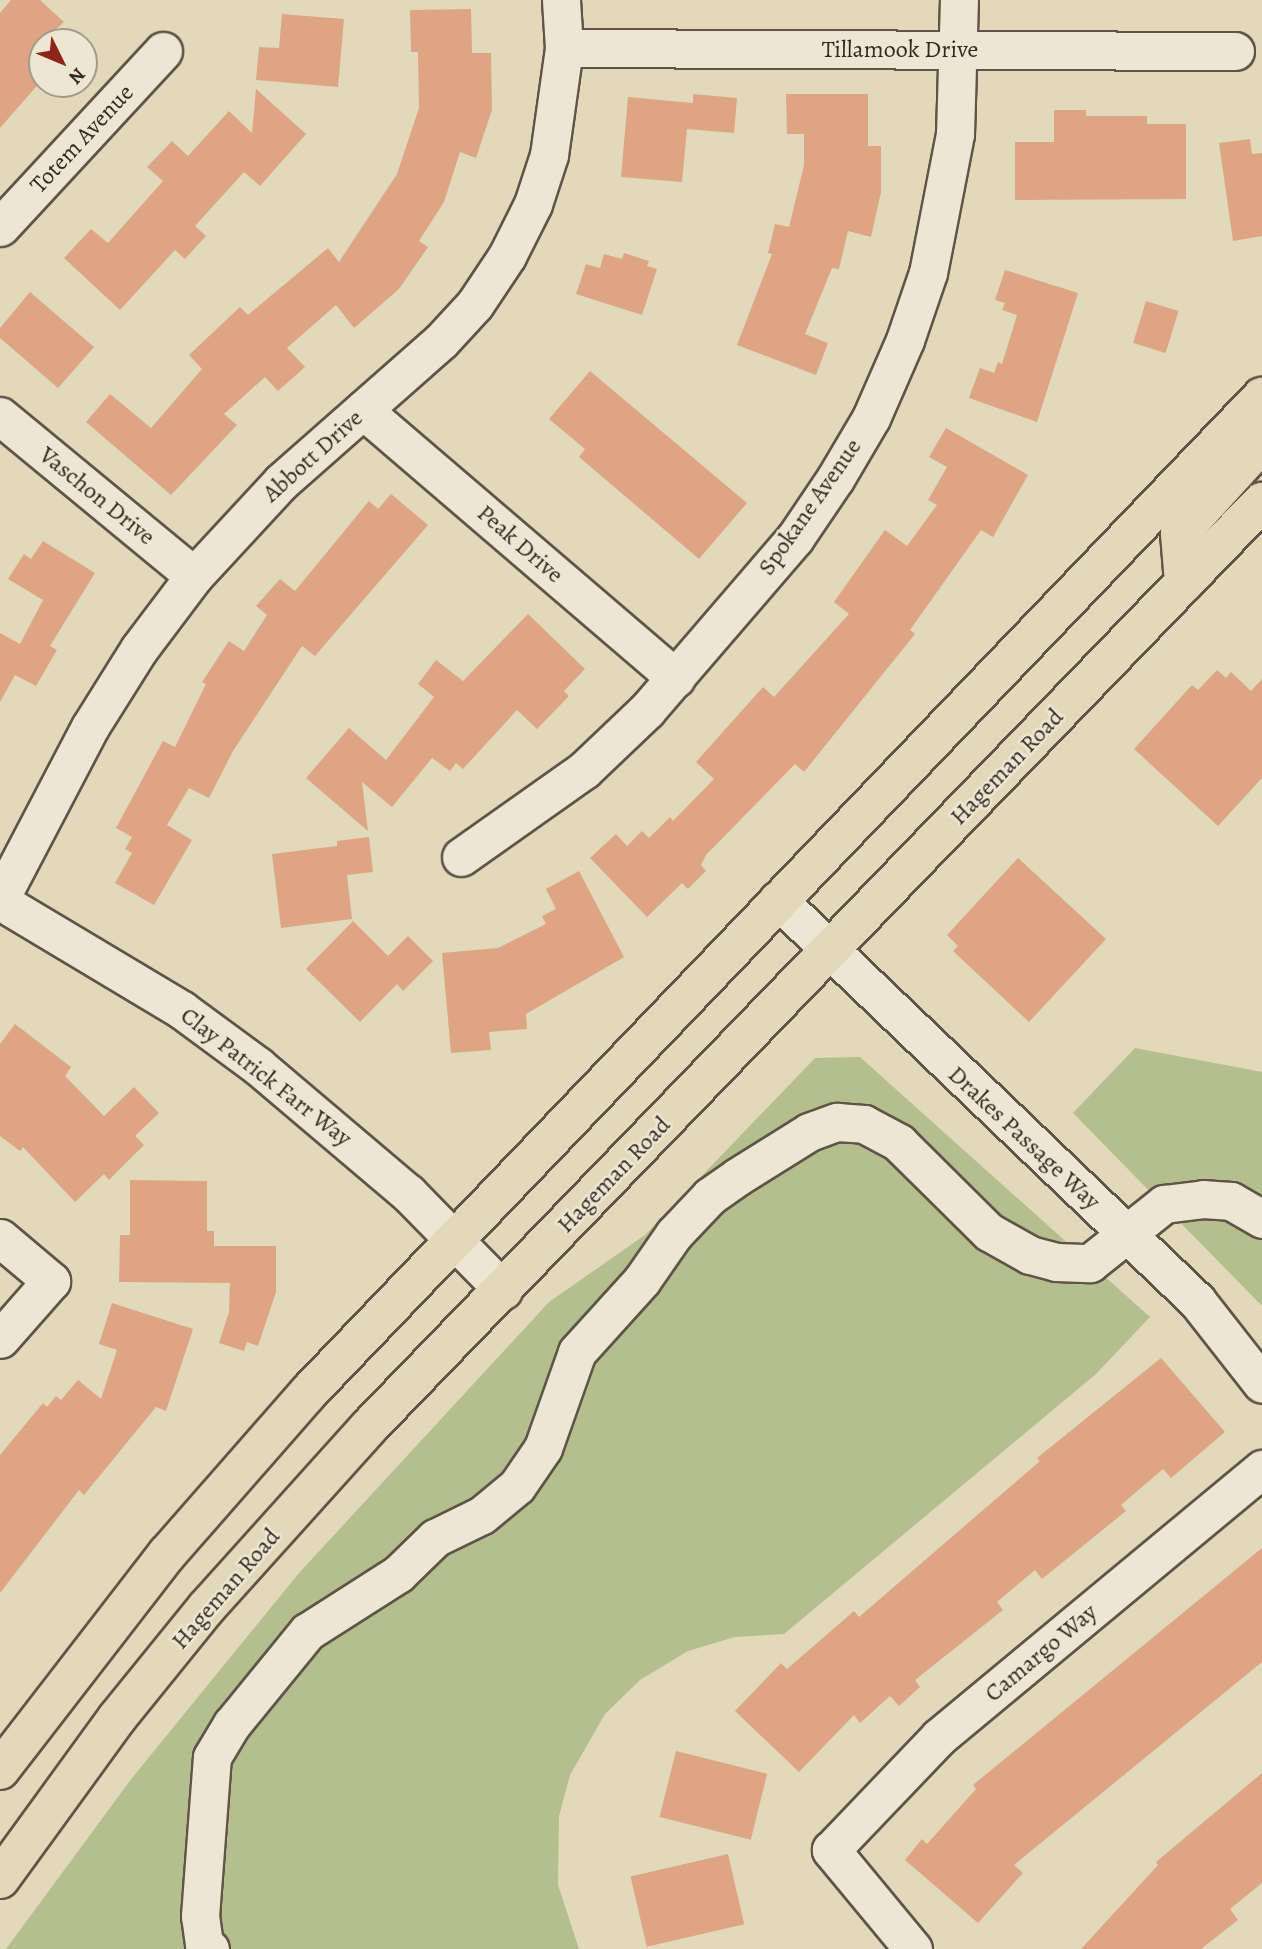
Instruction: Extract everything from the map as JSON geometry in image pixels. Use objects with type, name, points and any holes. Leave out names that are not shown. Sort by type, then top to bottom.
[{"type":"main road","points":[[0,1770],[168,1553],[309,1392],[1262,397]]},
{"type":"main road","points":[[1184,583],[1180,533],[1262,443]]},
{"type":"main road","name":"Hageman Road","points":[[0,1879],[117,1718],[207,1607],[369,1427],[1262,502]]},
{"type":"street","name":"Abbott Drive","points":[[0,900],[90,727],[138,649],[194,576],[281,482],[441,341],[475,303],[508,256],[533,204],[549,156],[564,48],[561,0]]},
{"type":"street","name":"Spokane Avenue","points":[[461,857],[584,770],[676,678],[795,538],[871,418],[905,340],[942,216],[956,134],[960,50],[959,0]]},
{"type":"street","name":"Tillamook Drive","points":[[564,48],[1235,51]]},
{"type":"street","name":"Totem Avenue","points":[[0,227],[163,51]]},
{"type":"street","name":"Peak Drive","points":[[363,410],[676,678]]},
{"type":"street","name":"Vaschon Drive","points":[[0,416],[194,576]]},
{"type":"street","name":"Clay Patrick Farr Way","points":[[0,900],[171,1003],[258,1066],[331,1124],[455,1239],[503,1290]]},
{"type":"street","name":"Drakes Passage Way","points":[[778,900],[829,953],[1197,1301],[1262,1384]]},
{"type":"street","points":[[210,1949],[204,1944],[200,1916],[212,1757],[232,1724],[307,1632],[398,1574],[435,1538],[482,1515],[517,1486],[542,1448],[577,1352],[710,1196],[809,1132],[837,1122],[864,1124],[899,1143],[989,1232],[1030,1255],[1090,1263],[1164,1204],[1203,1199],[1231,1201],[1262,1219]]},
{"type":"street","points":[[0,1238],[51,1281],[0,1339]]},
{"type":"street","name":"Camargo Way","points":[[914,1949],[831,1850],[939,1737],[1262,1469]]},
{"type":"green space","points":[[1135,1048],[1262,1072],[1262,1306],[1073,1113]]},
{"type":"green space","points":[[860,1057],[1150,1317],[1096,1374],[784,1634],[735,1637],[688,1651],[640,1680],[605,1714],[570,1775],[559,1816],[558,1885],[579,1949],[6,1949],[132,1778],[299,1573],[549,1302],[645,1235],[815,1058]]},
{"type":"building","points":[[11,0],[40,0],[64,22],[57,28],[28,28],[28,96],[0,128],[0,13]]},
{"type":"building","points":[[471,9],[472,53],[491,53],[492,110],[476,158],[460,152],[444,202],[419,241],[428,247],[399,289],[354,328],[336,305],[287,348],[305,367],[278,391],[265,377],[224,414],[237,425],[171,495],[86,422],[110,394],[151,428],[202,369],[189,355],[240,307],[248,315],[328,248],[339,262],[397,174],[419,108],[418,52],[411,52],[410,10]]},
{"type":"building","points":[[282,14],[344,19],[338,87],[256,80],[259,47],[279,48]]},
{"type":"building","points":[[256,89],[306,134],[260,186],[244,172],[195,226],[206,236],[185,259],[175,250],[120,310],[64,258],[91,229],[108,243],[163,181],[147,167],[172,141],[188,156],[229,111],[252,133]]},
{"type":"building","points":[[693,94],[737,98],[734,133],[687,129],[682,182],[621,177],[628,97],[693,103]]},
{"type":"building","points":[[786,94],[868,94],[868,146],[881,146],[881,192],[871,237],[848,231],[839,269],[832,268],[805,334],[828,343],[816,375],[737,345],[772,254],[768,253],[775,224],[789,227],[804,165],[804,134],[787,134]]},
{"type":"building","points":[[1054,110],[1086,110],[1086,116],[1147,116],[1147,124],[1186,124],[1186,199],[1015,200],[1015,142],[1054,142]]},
{"type":"building","points":[[1250,139],[1252,154],[1262,153],[1262,236],[1233,241],[1219,143]]},
{"type":"building","points":[[624,253],[649,261],[647,266],[657,269],[642,315],[576,294],[586,264],[600,268],[604,254],[622,259]]},
{"type":"building","points":[[1005,270],[1078,293],[1037,422],[969,398],[980,368],[994,373],[998,362],[1002,364],[1017,315],[1002,310],[1005,303],[995,300]]},
{"type":"building","points":[[30,292],[94,347],[58,388],[0,338],[0,328]]},
{"type":"building","points":[[1146,301],[1179,311],[1166,353],[1133,343]]},
{"type":"building","points":[[590,371],[747,503],[699,559],[579,457],[585,449],[549,419]]},
{"type":"building","points":[[946,428],[1028,475],[993,537],[981,530],[910,630],[915,634],[804,772],[795,764],[706,855],[701,865],[706,871],[688,889],[682,883],[647,917],[590,858],[616,834],[627,846],[642,831],[649,838],[670,817],[673,821],[714,779],[696,762],[763,687],[774,697],[849,614],[834,602],[885,530],[907,546],[937,505],[928,500],[947,467],[929,457]]},
{"type":"building","points":[[391,494],[428,525],[315,656],[302,646],[233,751],[209,798],[189,788],[167,825],[192,840],[154,905],[115,883],[132,853],[125,849],[132,837],[116,828],[163,741],[175,747],[206,684],[202,682],[229,641],[244,651],[267,615],[256,606],[280,579],[295,591],[369,501],[378,509]]},
{"type":"building","points":[[43,541],[95,573],[50,646],[57,650],[36,686],[15,675],[0,702],[0,633],[20,644],[43,600],[8,579],[24,554],[31,559]]},
{"type":"building","points":[[528,614],[585,669],[564,691],[569,696],[537,729],[517,710],[463,769],[456,763],[450,771],[432,758],[392,807],[362,782],[368,831],[306,778],[349,728],[386,760],[434,697],[418,684],[436,660],[463,681]]},
{"type":"building","points":[[1217,670],[1226,678],[1231,672],[1251,691],[1262,679],[1262,778],[1218,826],[1134,749],[1192,685],[1198,690]]},
{"type":"building","points":[[369,837],[373,872],[347,875],[352,919],[281,928],[272,854],[337,846],[337,841]]},
{"type":"building","points":[[1018,858],[1106,939],[1029,1022],[953,951],[958,946],[947,935]]},
{"type":"building","points":[[579,871],[624,957],[526,1014],[527,1029],[489,1032],[491,1050],[451,1053],[442,953],[498,948],[546,924],[542,916],[556,909],[546,889]]},
{"type":"building","points":[[353,921],[388,956],[408,936],[433,961],[403,991],[397,984],[360,1022],[306,969]]},
{"type":"building","points":[[15,1024],[71,1067],[65,1076],[104,1116],[134,1087],[159,1113],[135,1136],[144,1145],[109,1180],[104,1174],[75,1202],[23,1147],[20,1151],[0,1136],[0,1044]]},
{"type":"building","points":[[130,1180],[207,1181],[207,1231],[214,1231],[214,1246],[276,1246],[276,1292],[258,1346],[247,1342],[244,1351],[219,1343],[229,1312],[230,1283],[119,1282],[120,1235],[130,1235]]},
{"type":"building","points":[[112,1303],[193,1329],[166,1411],[156,1407],[84,1495],[79,1490],[0,1593],[0,1455],[43,1403],[47,1407],[56,1396],[61,1400],[78,1380],[101,1399],[117,1350],[99,1344]]},
{"type":"building","points":[[1161,1358],[1225,1432],[1171,1478],[1163,1469],[1121,1505],[1126,1511],[1042,1579],[1035,1570],[997,1602],[1003,1610],[915,1680],[920,1687],[899,1706],[890,1696],[860,1723],[854,1715],[799,1772],[735,1711],[781,1663],[787,1669],[854,1611],[859,1617],[1040,1461],[1037,1458]]},
{"type":"building","points":[[1262,1548],[1262,1662],[1014,1865],[1023,1873],[978,1923],[905,1860],[922,1839],[927,1844],[976,1789],[973,1785]]},
{"type":"building","points":[[676,1751],[767,1774],[751,1840],[660,1817]]},
{"type":"building","points":[[1262,1773],[1262,1883],[1230,1909],[1238,1920],[1201,1949],[1081,1949],[1158,1865],[1156,1862]]},
{"type":"building","points":[[728,1854],[744,1924],[647,1947],[631,1876]]}]
